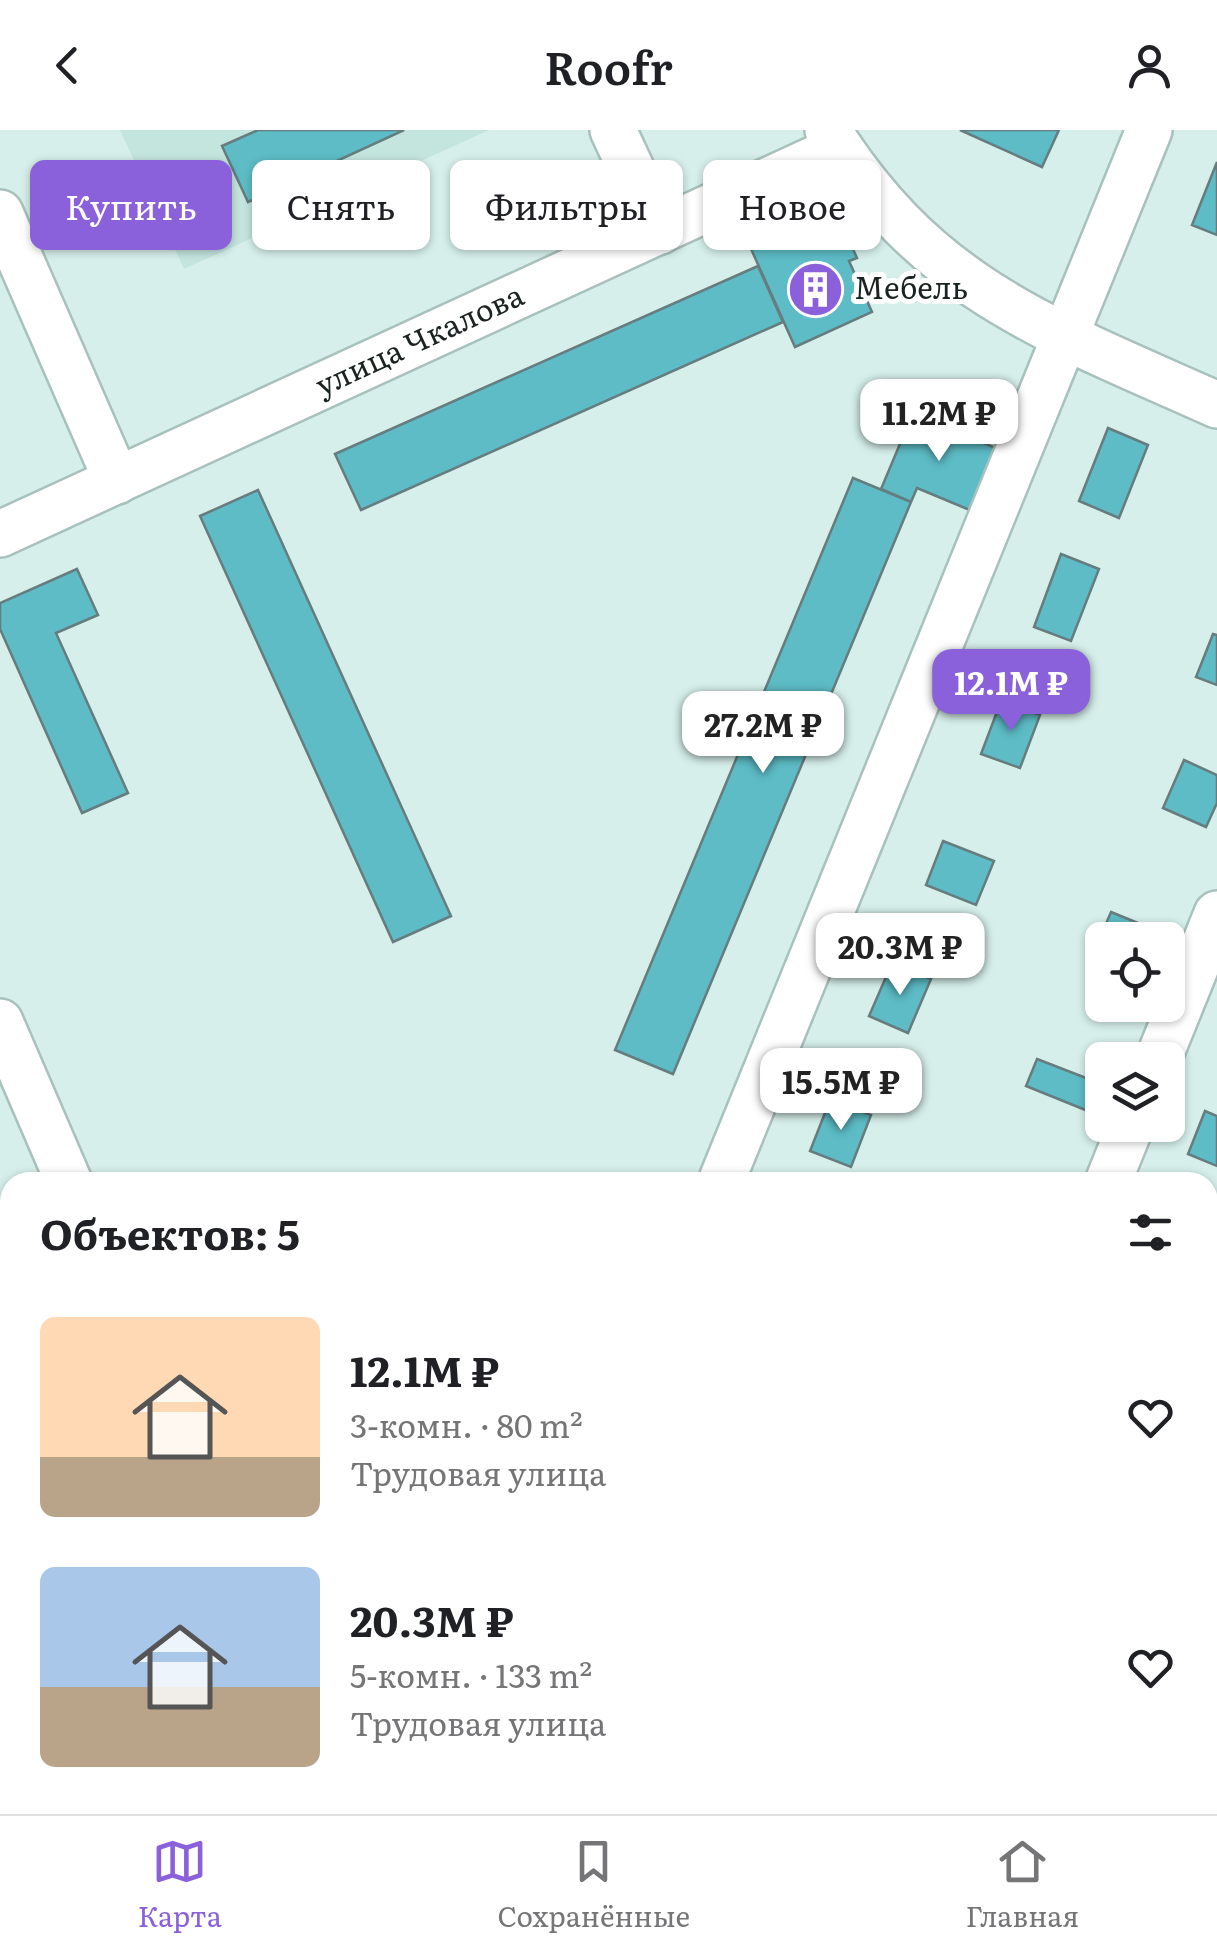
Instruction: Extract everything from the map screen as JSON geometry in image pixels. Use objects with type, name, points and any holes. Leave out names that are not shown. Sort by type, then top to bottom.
[{"type":"street","points":[[613,130],[627,160]]},
{"type":"street","points":[[726,1172],[1149,130]]},
{"type":"street","points":[[834,139],[870,190],[938,260],[974,288],[1066,337],[1217,405]]},
{"type":"street","name":"улица Чкалова","points":[[683,219],[834,139]]},
{"type":"street","points":[[0,213],[117,481]]},
{"type":"street","name":"улица Чкалова","points":[[0,534],[619,250]]},
{"type":"street","points":[[1165,1042],[1217,914]]},
{"type":"street","points":[[0,1022],[65,1172]]},
{"type":"street","points":[[1112,1172],[1125,1142]]},
{"type":"shaded area","points":[[120,130],[489,130],[423,160],[252,160],[252,238],[232,247],[232,160],[134,160]]},
{"type":"shaded area","points":[[175,250],[226,250],[184,269]]},
{"type":"building","points":[[258,130],[404,130],[339,160],[252,160],[252,200],[248,202],[232,160],[222,146]]},
{"type":"building","points":[[960,130],[1059,130],[1042,167]]},
{"type":"building","points":[[1217,162],[1217,235],[1192,225]]},
{"type":"building","name":"Мебель","points":[[752,250],[853,250],[857,258],[849,261],[872,312],[795,347]]},
{"type":"building","points":[[758,266],[783,322],[361,510],[335,454]]},
{"type":"building","points":[[913,413],[998,449],[972,511],[917,488],[911,502],[881,489]]},
{"type":"building","points":[[1108,428],[1148,445],[1119,518],[1079,501]]},
{"type":"building","points":[[853,478],[911,502],[673,1074],[615,1050]]},
{"type":"building","points":[[258,490],[451,916],[393,942],[200,516]]},
{"type":"building","points":[[1061,554],[1099,569],[1071,641],[1034,627]]},
{"type":"building","points":[[77,569],[98,615],[56,633],[128,793],[82,813],[0,629],[0,603]]},
{"type":"building","points":[[1213,634],[1217,635],[1217,685],[1196,677]]},
{"type":"building","points":[[1001,701],[1040,715],[1020,768],[981,754]]},
{"type":"building","points":[[1184,760],[1217,775],[1217,803],[1206,827],[1163,808]]},
{"type":"building","points":[[943,841],[994,861],[976,905],[926,885]]},
{"type":"building","points":[[1111,912],[1136,922],[1107,922]]},
{"type":"building","points":[[892,963],[931,979],[908,1033],[869,1016]]},
{"type":"building","points":[[1037,1059],[1085,1078],[1085,1110],[1026,1086]]},
{"type":"building","points":[[830,1100],[871,1115],[851,1167],[810,1151]]},
{"type":"building","points":[[1205,1111],[1217,1116],[1217,1166],[1188,1154]]},
{"type":"place","name":"Мебель","points":[[815,289]]}]
